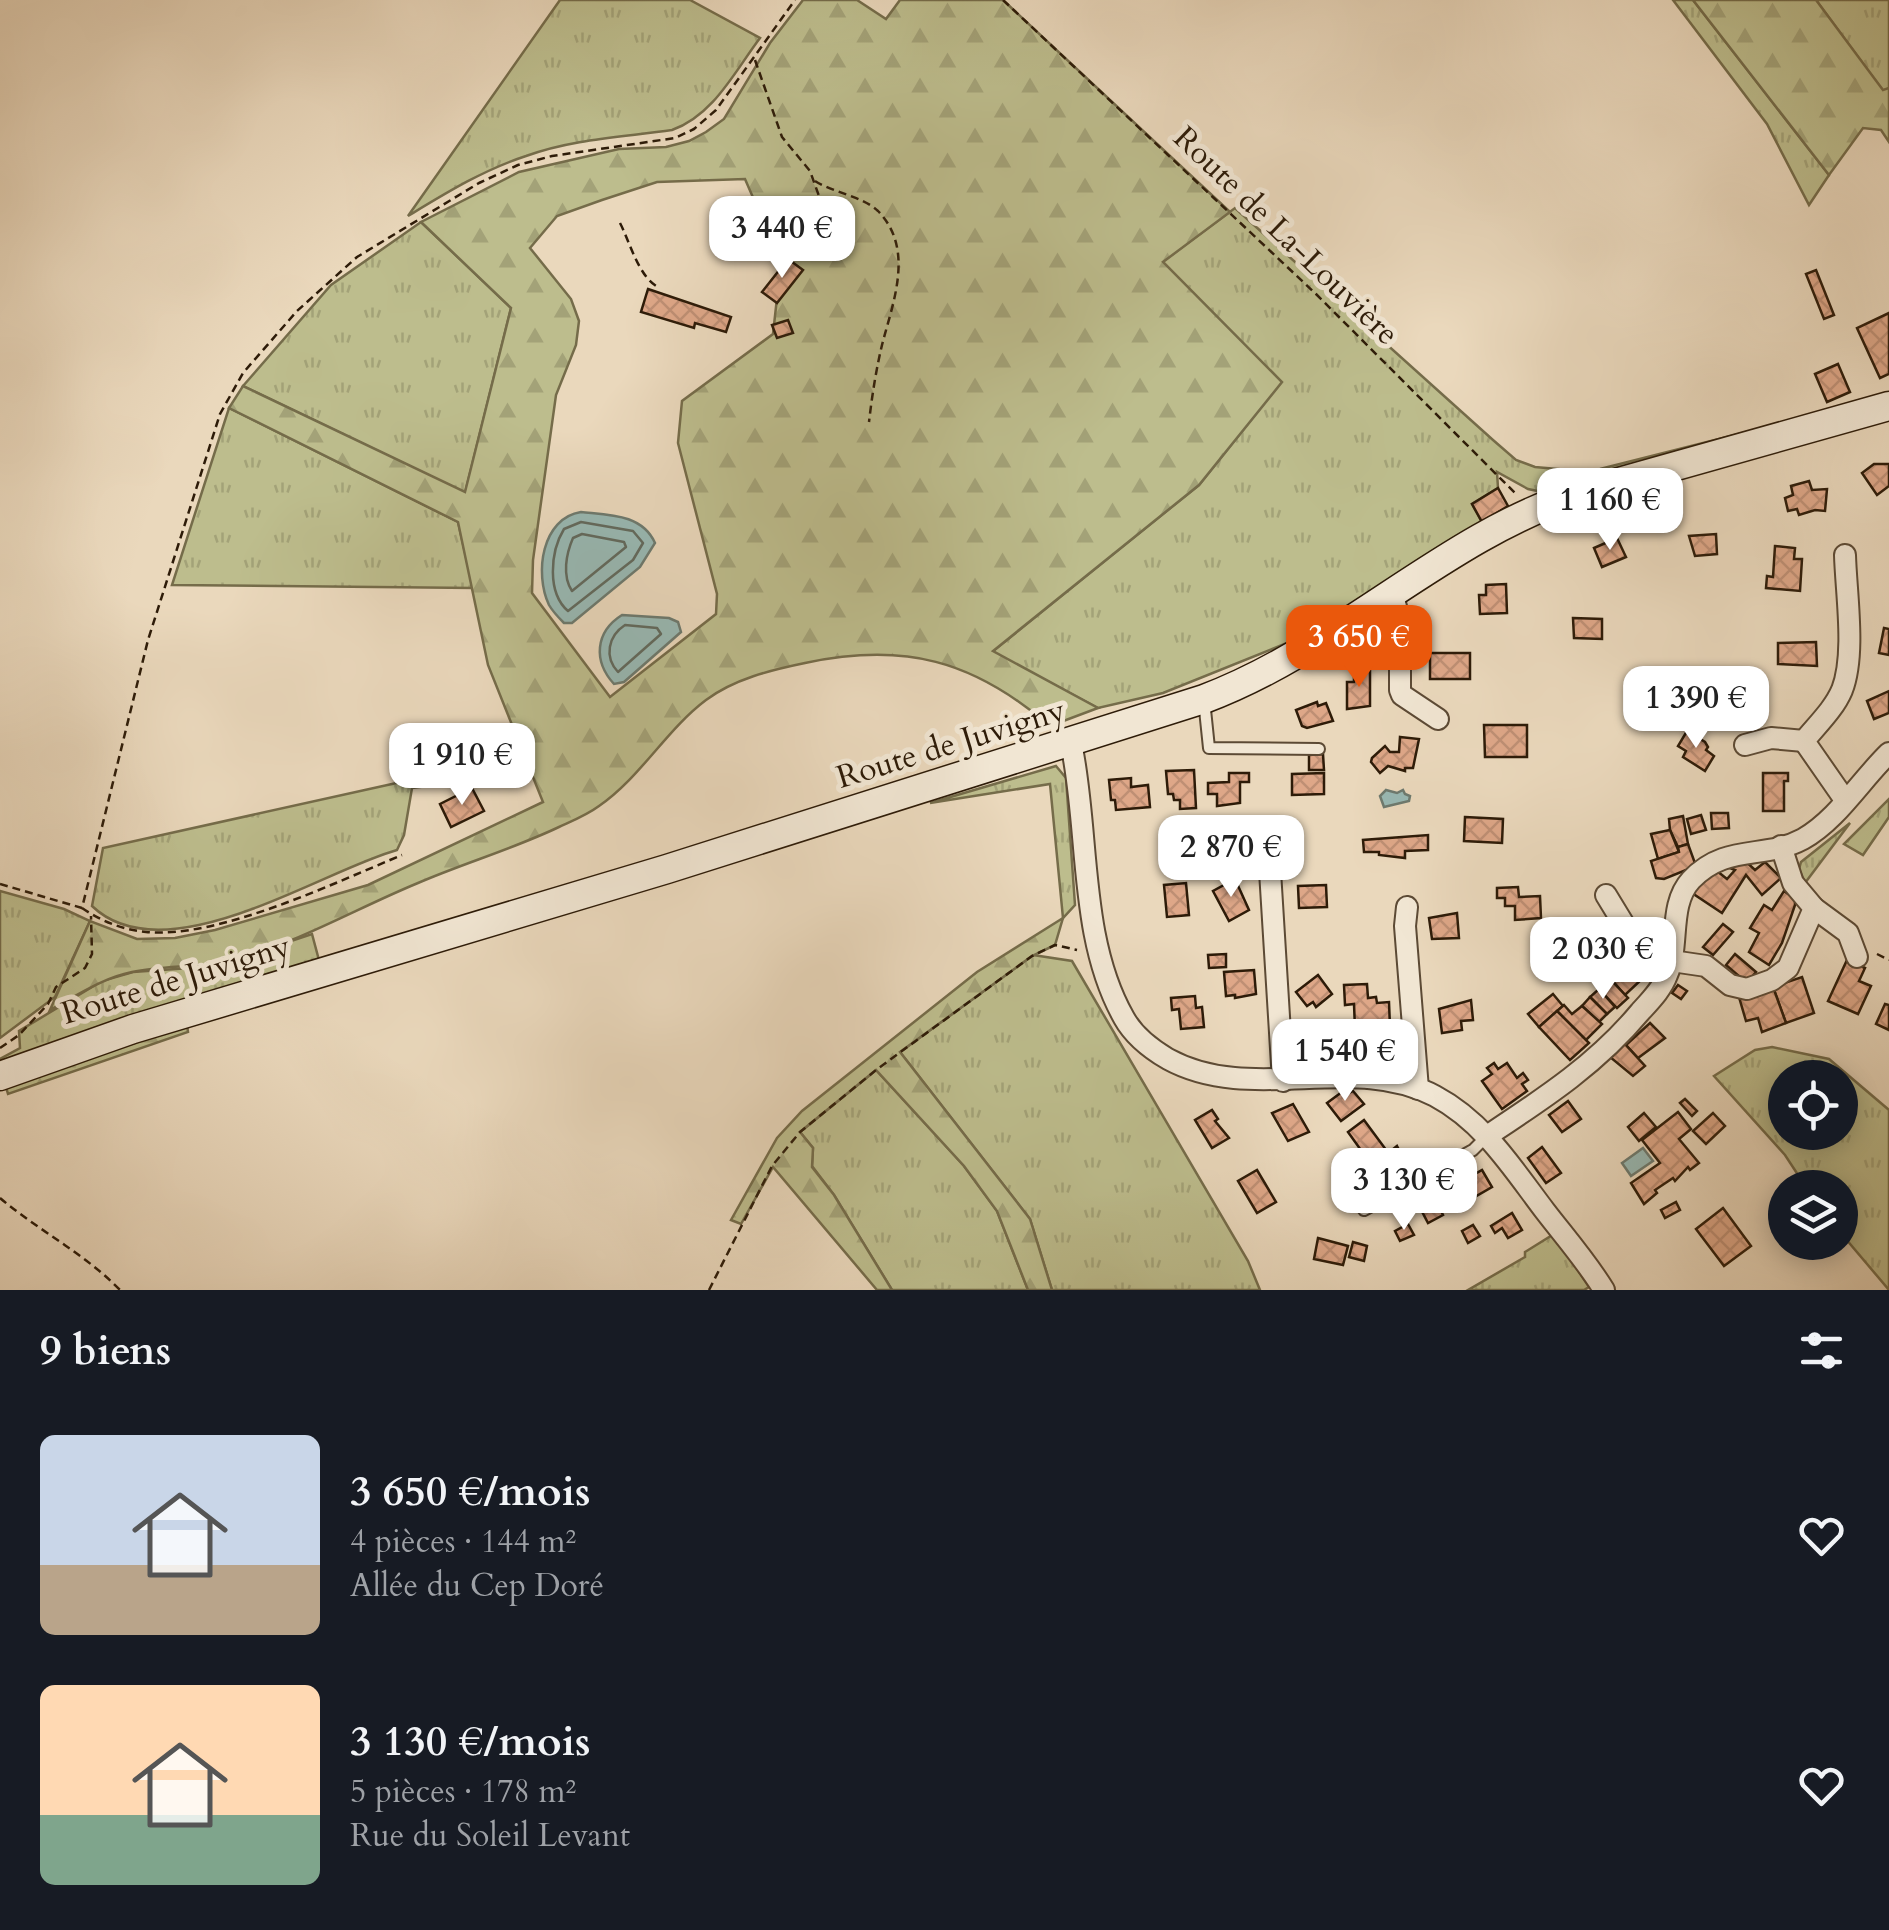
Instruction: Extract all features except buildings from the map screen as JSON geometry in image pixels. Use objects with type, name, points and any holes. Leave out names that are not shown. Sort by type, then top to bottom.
[{"type":"street","name":"Route de Juvigny","points":[[0,1076],[133,1028],[685,864],[1204,700],[1276,668],[1530,510],[1889,406]]},
{"type":"street","points":[[1804,741],[1832,707],[1845,680],[1845,555]]},
{"type":"street","points":[[1393,595],[1400,623],[1402,696],[1438,719]]},
{"type":"street","points":[[1745,746],[1771,738],[1804,741]]},
{"type":"street","points":[[1804,741],[1845,800]]},
{"type":"street","points":[[1071,743],[1096,933],[1108,980],[1124,1019],[1151,1048],[1198,1073],[1226,1079],[1373,1079],[1418,1089],[1455,1108],[1486,1136],[1604,1290]]},
{"type":"street","points":[[1486,1136],[1601,1055],[1662,986],[1672,961],[1678,908],[1688,883],[1722,858],[1781,846],[1813,832],[1889,753]]},
{"type":"street","points":[[1781,846],[1796,888],[1814,908],[1848,934],[1857,957]]},
{"type":"street","points":[[1269,856],[1283,1081]]},
{"type":"street","points":[[1606,895],[1634,942],[1672,961],[1702,965],[1735,987],[1760,986],[1788,968],[1814,908]]},
{"type":"street","points":[[1407,907],[1405,926],[1418,1089]]},
{"type":"lane","points":[[1204,700],[1209,748],[1319,749]]},
{"type":"lane","points":[[1364,1210],[1473,1150],[1486,1136]]},
{"type":"path","points":[[82,908],[148,640],[220,414],[243,373],[328,281],[385,237],[479,182],[518,166],[579,151],[684,134],[716,110],[796,0]]},
{"type":"path","name":"Route de La-Louvière","points":[[1004,0],[1316,294],[1497,471],[1530,510]]},
{"type":"path","points":[[754,58],[782,137],[815,180],[818,196],[816,210],[784,250]]},
{"type":"path","points":[[815,180],[874,208],[889,225],[894,238],[899,286],[882,344],[868,422]]},
{"type":"path","points":[[620,223],[652,285],[660,288]]},
{"type":"path","points":[[0,884],[82,908],[130,930],[175,932],[274,906],[402,855]]},
{"type":"path","points":[[0,1048],[19,1035],[48,1004],[56,986],[85,968],[92,954],[92,914]]},
{"type":"path","points":[[709,1290],[772,1166],[800,1132],[876,1070],[1033,955],[1056,945],[1081,952]]},
{"type":"path","points":[[0,1198],[78,1252],[120,1290]]},
{"type":"green space","points":[[560,0],[690,0],[760,38],[722,91],[687,123],[672,130],[543,150],[480,175],[408,216]]},
{"type":"green space","points":[[803,0],[857,0],[886,19],[900,0],[1003,0],[1230,212],[1163,262],[1282,382],[1199,485],[993,651],[1098,708],[1050,726],[993,685],[936,662],[906,656],[841,657],[766,672],[728,686],[706,700],[614,795],[574,820],[261,951],[224,962],[121,975],[50,1010],[90,921],[137,939],[175,938],[215,930],[368,885],[543,802],[488,665],[458,522],[229,408],[243,386],[465,492],[511,308],[421,222],[519,172],[619,149],[666,147],[689,141],[724,119],[770,43]],"holes":[[[745,179],[781,262],[773,334],[682,401],[678,443],[717,594],[716,614],[610,697],[532,593],[556,395],[576,345],[579,321],[571,299],[530,248],[557,216],[657,182]]]},
{"type":"green space","points":[[1673,0],[1693,0],[1829,175],[1809,205],[1767,124]]},
{"type":"green space","points":[[1693,0],[1816,0],[1883,90],[1889,88],[1889,142],[1881,130],[1863,128],[1829,175]]},
{"type":"green space","points":[[1816,0],[1889,0],[1889,88],[1883,91]]},
{"type":"green space","points":[[1235,208],[1516,460],[1535,467],[1600,469],[1790,421],[1547,493],[1528,489],[1497,472],[1498,488],[1472,504],[1484,526],[1297,639],[1163,693],[1098,708],[992,652],[1199,485],[1281,382],[1162,262]]},
{"type":"green space","points":[[421,222],[511,308],[465,493],[243,386],[331,285]]},
{"type":"green space","points":[[229,408],[458,522],[473,588],[172,585]]},
{"type":"green space","points":[[510,762],[511,775],[412,788],[404,835],[397,850],[243,912],[201,925],[160,930],[123,925],[92,906],[103,848]]},
{"type":"green space","points":[[1056,766],[1066,778],[1075,905],[1063,918],[1050,784],[930,803]]},
{"type":"green space","points":[[1889,799],[1889,817],[1863,855],[1844,844]]},
{"type":"green space","points":[[1850,823],[1805,883],[1799,869],[1801,862]]},
{"type":"green space","points":[[0,891],[64,909],[90,921],[55,997],[0,1038]]},
{"type":"green space","points":[[1063,918],[1055,945],[1032,956],[900,1052],[1030,1219],[1052,1290],[1028,1290],[997,1211],[964,1166],[876,1070],[800,1132],[813,1148],[812,1167],[834,1195],[892,1290],[877,1290],[773,1167],[741,1224],[731,1220],[777,1138],[802,1111],[977,972]]},
{"type":"green space","points":[[312,934],[320,964],[0,1066],[0,1059],[20,1048],[19,1031],[102,981],[133,972],[234,960]]},
{"type":"green space","points":[[1033,955],[1072,961],[1248,1261],[1260,1290],[1052,1290],[1030,1219],[900,1052]]},
{"type":"green space","points":[[187,1025],[188,1032],[8,1094],[6,1087]]},
{"type":"green space","points":[[1772,1047],[1830,1060],[1768,1060],[1768,1136],[1714,1076],[1755,1050]]},
{"type":"green space","points":[[876,1070],[964,1166],[997,1211],[1028,1290],[892,1290],[812,1166],[813,1148],[800,1132]]},
{"type":"green space","points":[[1858,1084],[1889,1110],[1889,1290],[1858,1253],[1858,1170],[1795,1170],[1781,1150],[1858,1150]]},
{"type":"green space","points":[[1554,1234],[1589,1287],[1468,1290],[1525,1257],[1525,1252]]},
{"type":"water","points":[[581,512],[633,521],[655,543],[640,567],[572,623],[564,623],[544,592],[542,563],[557,525]]},
{"type":"water","points":[[622,615],[669,618],[678,622],[681,632],[624,682],[614,684],[603,666],[600,647],[606,630]]},
{"type":"water","points":[[1386,790],[1403,790],[1410,796],[1409,801],[1384,807],[1380,796]]},
{"type":"water","points":[[1643,1148],[1653,1161],[1631,1176],[1622,1163]]}]
